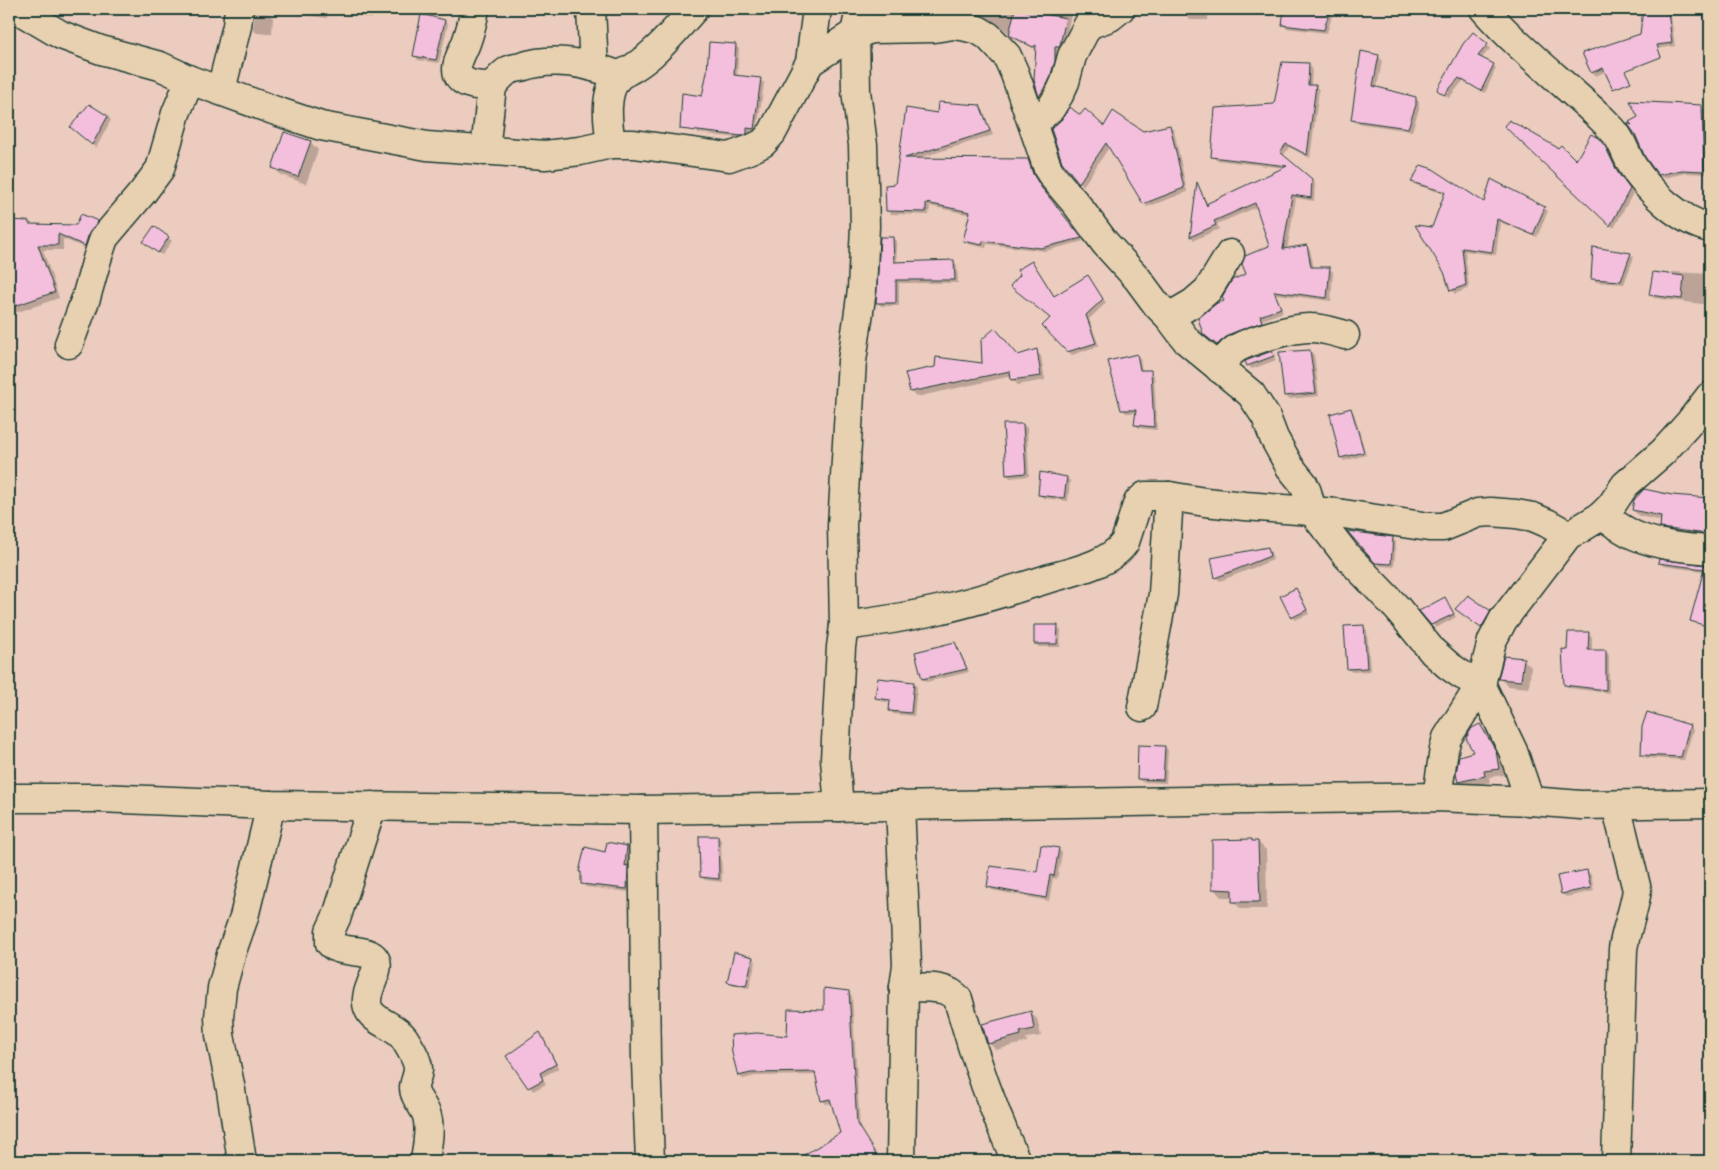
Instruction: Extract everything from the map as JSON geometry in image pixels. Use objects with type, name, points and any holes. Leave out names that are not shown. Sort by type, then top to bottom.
[{"type":"street","points":[[17,9],[61,36],[101,50],[160,66],[190,80],[321,126],[427,146],[545,155],[580,151],[611,144],[660,146],[729,157],[763,143],[772,133],[810,62],[817,9]]},
{"type":"street","points":[[221,90],[237,26],[239,9]]},
{"type":"street","points":[[475,9],[457,71],[458,76],[476,86],[492,86]]},
{"type":"street","points":[[591,9],[594,67]]},
{"type":"street","points":[[611,144],[608,127],[609,98],[619,76],[658,48],[694,9]]},
{"type":"street","points":[[1033,124],[1051,108],[1059,95],[1065,82],[1072,56],[1088,25],[1110,17],[1120,9]]},
{"type":"street","points":[[1484,9],[1525,52],[1617,135],[1633,167],[1658,196],[1685,218],[1700,226],[1710,228]]},
{"type":"street","points":[[810,62],[857,21]]},
{"type":"street","points":[[857,21],[873,29],[962,26],[978,30],[988,36],[1007,56],[1048,169],[1054,178],[1105,243],[1137,278],[1188,341],[1258,402],[1282,453],[1307,492],[1312,511],[1347,556],[1397,608],[1433,652],[1462,675],[1481,684],[1513,751],[1530,801]]},
{"type":"street","points":[[839,806],[835,759],[844,626],[842,526],[852,362],[862,290],[865,226],[863,145],[856,91],[857,21]]},
{"type":"street","points":[[485,150],[492,86],[509,70],[530,64],[552,61],[580,63],[619,76]]},
{"type":"street","points":[[69,344],[86,298],[104,238],[160,169],[176,113],[190,80]]},
{"type":"street","points":[[1169,317],[1193,303],[1208,290],[1230,254]]},
{"type":"street","points":[[1220,369],[1228,356],[1238,348],[1286,331],[1312,328],[1345,335]]},
{"type":"street","points":[[1437,797],[1444,749],[1448,738],[1481,684],[1492,641],[1503,620],[1568,535],[1601,516],[1611,506],[1625,485],[1663,452],[1710,396]]},
{"type":"street","points":[[844,626],[938,610],[1080,570],[1116,553],[1121,548],[1125,542],[1138,502],[1145,496],[1169,496],[1205,502],[1312,511],[1429,527],[1443,527],[1478,513],[1516,514],[1547,523],[1568,535]]},
{"type":"street","points":[[1142,707],[1163,594],[1169,496]]},
{"type":"street","points":[[1601,516],[1626,531],[1648,540],[1677,547],[1710,550]]},
{"type":"street","points":[[9,798],[99,798],[271,805],[643,810],[1437,797],[1616,805],[1710,803]]},
{"type":"street","points":[[242,1161],[220,1035],[219,1017],[222,988],[244,917],[271,805]]},
{"type":"street","points":[[1616,805],[1637,890],[1623,949],[1616,1161]]},
{"type":"street","points":[[372,806],[337,916],[330,931],[330,943],[333,947],[372,955],[376,960],[377,966],[367,995],[368,1009],[374,1017],[398,1030],[405,1039],[418,1065],[414,1088],[415,1094],[426,1114],[428,1124],[425,1161]]},
{"type":"street","points":[[900,806],[907,965],[904,987],[901,1161]]},
{"type":"street","points":[[643,810],[646,1062],[650,1161]]},
{"type":"street","points":[[904,987],[941,988],[954,993],[958,999],[974,1052],[1016,1161]]},
{"type":"building","points":[[1015,9],[1066,18],[1060,45],[1055,47],[1055,61],[1050,77],[1039,97],[1034,80],[1036,45],[1033,47],[1009,35]]},
{"type":"building","points":[[1284,9],[1330,9],[1324,30],[1282,25]]},
{"type":"building","points":[[1643,9],[1668,12],[1672,43],[1657,45],[1661,57],[1625,71],[1631,82],[1613,89],[1603,68],[1591,73],[1582,53],[1640,34]]},
{"type":"building","points":[[421,14],[445,20],[436,60],[413,56]]},
{"type":"building","points":[[1473,32],[1488,44],[1478,56],[1494,64],[1481,91],[1459,78],[1444,95],[1437,90],[1463,44]]},
{"type":"building","points":[[709,42],[736,44],[734,75],[761,78],[754,129],[747,128],[747,134],[745,135],[680,129],[682,93],[702,96],[707,72]]},
{"type":"building","points":[[1361,51],[1379,55],[1373,86],[1416,97],[1416,105],[1408,128],[1351,120]]},
{"type":"building","points":[[1282,62],[1309,63],[1308,85],[1316,85],[1307,155],[1286,144],[1280,152],[1312,179],[1311,198],[1292,195],[1283,249],[1307,245],[1311,267],[1330,267],[1327,298],[1274,291],[1281,308],[1260,316],[1262,322],[1230,334],[1217,345],[1203,334],[1198,318],[1217,303],[1224,301],[1222,297],[1232,280],[1246,274],[1242,264],[1245,256],[1269,246],[1255,203],[1214,221],[1216,225],[1190,237],[1197,182],[1207,206],[1208,203],[1287,166],[1211,157],[1215,108],[1274,104]]},
{"type":"building","points":[[1630,101],[1702,105],[1704,171],[1682,170],[1658,175],[1645,157],[1635,134],[1627,123],[1632,125],[1629,122],[1638,117]]},
{"type":"building","points":[[938,102],[980,105],[990,131],[905,158],[1028,159],[1033,174],[1041,187],[1082,238],[1041,248],[983,241],[982,245],[963,241],[970,212],[926,203],[926,212],[886,211],[885,185],[895,184],[906,108],[937,113]]},
{"type":"building","points":[[89,104],[108,116],[92,145],[70,127]]},
{"type":"building","points":[[1070,107],[1080,115],[1085,109],[1104,126],[1113,111],[1143,131],[1170,125],[1184,188],[1143,204],[1106,143],[1079,183],[1062,162],[1051,129],[1062,119]]},
{"type":"building","points":[[1509,120],[1558,148],[1561,145],[1576,160],[1591,134],[1598,138],[1605,146],[1618,173],[1630,189],[1610,226],[1504,126]]},
{"type":"building","points":[[284,132],[311,141],[298,177],[272,168]]},
{"type":"building","points":[[1421,165],[1433,169],[1484,202],[1491,179],[1545,207],[1533,235],[1497,219],[1492,252],[1462,248],[1466,285],[1450,291],[1444,272],[1415,225],[1432,227],[1445,192],[1411,182]]},
{"type":"building","points":[[81,214],[98,221],[89,233],[85,246],[58,234],[58,245],[38,245],[55,292],[9,308],[9,220],[29,221],[29,224],[76,225]]},
{"type":"building","points":[[154,226],[169,237],[158,253],[143,242]]},
{"type":"building","points":[[880,237],[893,237],[894,262],[954,260],[955,280],[896,280],[896,303],[876,303]]},
{"type":"building","points":[[1593,247],[1631,253],[1621,281],[1591,279]]},
{"type":"building","points":[[1032,261],[1054,296],[1088,275],[1103,299],[1086,315],[1096,343],[1067,352],[1042,326],[1050,318],[1010,286],[1020,275],[1017,270]]},
{"type":"building","points":[[1653,272],[1684,276],[1682,299],[1649,295]]},
{"type":"building","points":[[995,328],[1018,355],[1037,349],[1041,376],[1011,380],[1010,371],[910,392],[905,373],[935,367],[936,357],[982,363],[981,340]]},
{"type":"building","points":[[1310,350],[1316,393],[1284,396],[1279,352]]},
{"type":"building","points":[[1272,351],[1274,356],[1247,366],[1245,361]]},
{"type":"building","points":[[1137,354],[1140,370],[1151,370],[1154,427],[1134,425],[1136,410],[1121,410],[1108,361]]},
{"type":"building","points":[[1351,408],[1364,452],[1340,458],[1330,414]]},
{"type":"building","points":[[1003,424],[1023,424],[1026,473],[1006,475]]},
{"type":"building","points":[[1040,472],[1067,477],[1064,498],[1038,495]]},
{"type":"building","points":[[1644,489],[1672,495],[1710,498],[1710,527],[1707,527],[1707,534],[1660,528],[1661,516],[1632,510],[1634,500]]},
{"type":"building","points":[[1347,531],[1393,537],[1391,564],[1375,563]]},
{"type":"building","points":[[1268,547],[1270,556],[1215,578],[1211,558]]},
{"type":"building","points":[[1659,559],[1706,565],[1706,569],[1710,570],[1710,627],[1690,621],[1704,569],[1658,563]]},
{"type":"building","points":[[1296,588],[1307,610],[1291,618],[1280,596]]},
{"type":"building","points":[[1468,595],[1491,611],[1481,628],[1455,609]]},
{"type":"building","points":[[1445,597],[1454,614],[1431,625],[1419,611]]},
{"type":"building","points":[[1034,625],[1058,625],[1057,644],[1034,644]]},
{"type":"building","points":[[1364,625],[1367,668],[1347,669],[1344,626]]},
{"type":"building","points":[[1568,632],[1589,632],[1588,650],[1606,650],[1606,690],[1564,685],[1562,649],[1567,650]]},
{"type":"building","points":[[955,642],[967,669],[922,679],[915,652]]},
{"type":"building","points":[[1504,656],[1524,658],[1521,681],[1498,679]]},
{"type":"building","points":[[878,678],[914,682],[911,713],[889,711],[890,700],[875,698]]},
{"type":"building","points":[[1647,712],[1690,725],[1681,757],[1641,755],[1642,727]]},
{"type":"building","points":[[1480,724],[1496,751],[1499,769],[1484,771],[1485,776],[1458,782],[1456,774],[1459,756],[1473,752],[1466,738],[1472,728]]},
{"type":"building","points":[[1138,745],[1165,746],[1163,780],[1137,779]]},
{"type":"building","points":[[699,836],[718,836],[719,879],[700,877]]},
{"type":"building","points":[[1252,839],[1252,841],[1258,841],[1260,902],[1232,902],[1232,890],[1212,889],[1212,840]]},
{"type":"building","points":[[607,842],[627,846],[625,866],[628,865],[627,889],[581,884],[581,872],[579,872],[585,847],[605,852]]},
{"type":"building","points":[[1041,845],[1059,848],[1054,876],[1050,875],[1046,898],[987,887],[990,866],[1037,872]]},
{"type":"building","points":[[1587,870],[1591,888],[1561,894],[1557,876]]},
{"type":"building","points":[[734,952],[753,957],[746,986],[727,982]]},
{"type":"building","points":[[824,988],[849,991],[857,1124],[880,1161],[794,1161],[840,1133],[830,1099],[821,1101],[815,1072],[751,1073],[738,1076],[732,1053],[731,1035],[757,1033],[787,1036],[788,1009],[824,1010]]},
{"type":"building","points":[[1031,1011],[1034,1029],[1020,1032],[1021,1035],[988,1044],[982,1024]]},
{"type":"building","points":[[540,1032],[556,1064],[540,1073],[543,1080],[528,1088],[506,1056]]}]
